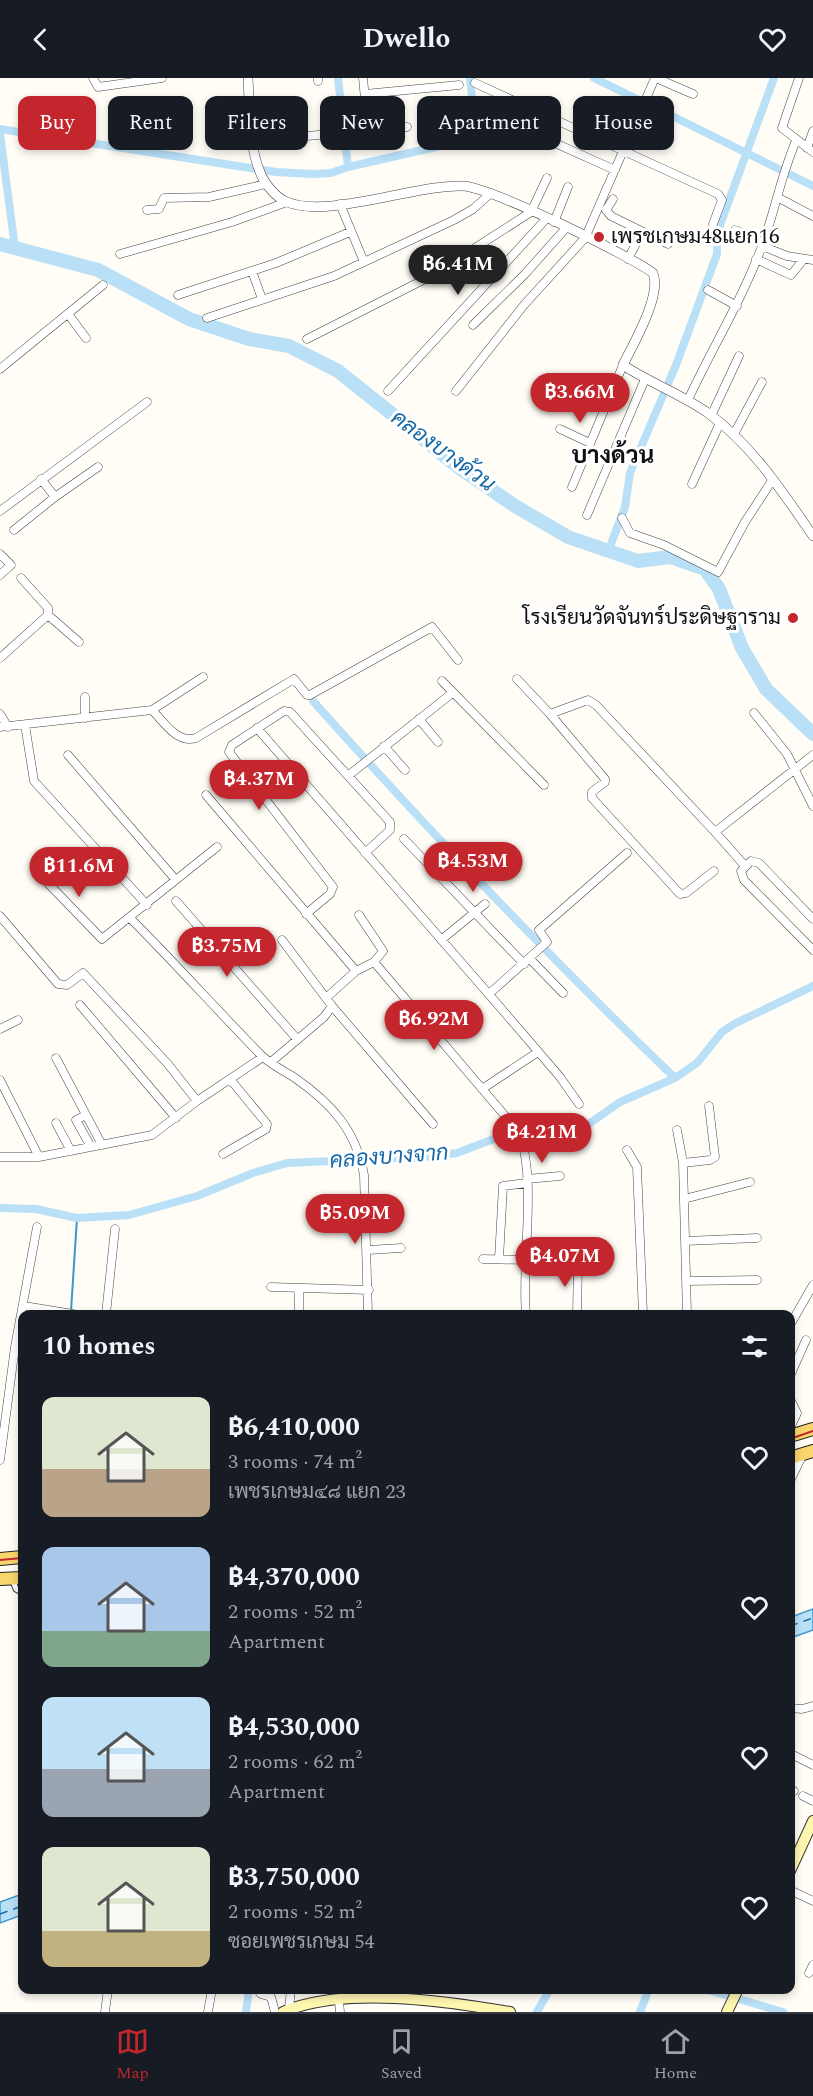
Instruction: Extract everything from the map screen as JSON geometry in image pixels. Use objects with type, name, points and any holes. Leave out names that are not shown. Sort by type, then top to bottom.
[{"type":"main road","points":[[795,1434],[813,1429]]},
{"type":"main road","points":[[0,1559],[18,1557]]},
{"type":"main road","points":[[795,1860],[813,1821]]},
{"type":"main road","points":[[727,2012],[735,1994]]},
{"type":"main road","points":[[286,2011],[392,1998],[503,2011]]},
{"type":"street","points":[[93,78],[96,86],[102,87],[162,78]]},
{"type":"street","points":[[248,78],[249,96]]},
{"type":"street","points":[[363,78],[365,94],[459,85]]},
{"type":"street","points":[[648,96],[656,78],[693,94]]},
{"type":"street","points":[[799,78],[782,128],[810,150],[813,131]]},
{"type":"street","points":[[475,83],[573,127]]},
{"type":"street","points":[[688,400],[717,338],[737,306],[763,244],[783,171],[796,141]]},
{"type":"street","points":[[561,146],[615,171]]},
{"type":"street","points":[[254,150],[266,184],[287,202]]},
{"type":"street","points":[[456,391],[524,305],[585,238],[624,150],[720,196],[722,200],[713,224]]},
{"type":"street","points":[[307,339],[433,275],[531,212],[547,177]]},
{"type":"street","points":[[147,210],[159,209],[164,198],[209,197],[266,184]]},
{"type":"street","points":[[120,254],[232,222],[287,202],[310,205],[340,204],[449,187],[476,187],[628,259],[653,273],[655,285],[649,309],[572,487]]},
{"type":"street","points":[[388,391],[550,221],[568,187]]},
{"type":"street","points":[[207,318],[315,283],[364,262],[454,220],[473,209],[491,193]]},
{"type":"street","points":[[777,197],[813,216]]},
{"type":"street","points":[[613,199],[606,213],[641,234],[668,244]]},
{"type":"street","points":[[340,204],[364,262]]},
{"type":"street","points":[[473,325],[525,274],[566,228]]},
{"type":"street","points":[[735,230],[802,260],[813,260]]},
{"type":"street","points":[[178,295],[252,271],[350,232]]},
{"type":"street","points":[[628,259],[641,234]]},
{"type":"street","points":[[756,259],[791,275],[802,260]]},
{"type":"street","points":[[252,271],[262,299]]},
{"type":"street","points":[[0,369],[104,285]]},
{"type":"street","points":[[708,290],[737,306]]},
{"type":"street","points":[[68,314],[86,338]]},
{"type":"street","points":[[711,416],[739,356]]},
{"type":"street","points":[[623,365],[645,380],[688,400],[734,434],[773,479],[813,536]]},
{"type":"street","points":[[587,515],[645,380]]},
{"type":"street","points":[[734,434],[762,382]]},
{"type":"street","points":[[0,511],[147,402]]},
{"type":"street","points":[[692,484],[720,423]]},
{"type":"street","points":[[560,429],[590,443]]},
{"type":"street","points":[[14,530],[55,497],[98,467]]},
{"type":"street","points":[[41,479],[55,497]]},
{"type":"street","points":[[622,518],[630,533],[664,545],[718,572],[745,522],[773,479]]},
{"type":"street","points":[[0,554],[11,566],[0,575]]},
{"type":"street","points":[[0,658],[48,615],[48,608],[21,578]]},
{"type":"street","points":[[48,615],[79,642]]},
{"type":"street","points":[[152,710],[178,736],[187,740],[196,738],[294,680],[310,695],[432,627],[458,660]]},
{"type":"street","points":[[0,714],[4,727],[152,710],[203,677]]},
{"type":"street","points":[[517,679],[605,779],[605,782],[592,792],[592,798],[680,894],[686,893],[714,871]]},
{"type":"street","points":[[442,681],[452,694],[544,785]]},
{"type":"street","points":[[349,775],[452,694]]},
{"type":"street","points":[[85,697],[85,718]]},
{"type":"street","points":[[550,714],[588,700],[715,832],[745,867]]},
{"type":"street","points":[[306,914],[330,894],[333,887],[229,752],[232,745],[287,710],[349,775],[392,825],[365,853]]},
{"type":"street","points":[[754,713],[775,738],[794,767],[813,806]]},
{"type":"street","points":[[419,719],[438,742]]},
{"type":"street","points":[[25,725],[34,781],[147,905]]},
{"type":"street","points":[[257,728],[489,994],[579,1104]]},
{"type":"street","points":[[384,746],[405,770]]},
{"type":"street","points":[[68,755],[175,879]]},
{"type":"street","points":[[715,832],[794,767],[813,755]]},
{"type":"street","points":[[206,795],[356,971]]},
{"type":"street","points":[[404,839],[474,913],[563,993]]},
{"type":"street","points":[[41,876],[102,939],[131,919],[175,879],[218,847]]},
{"type":"street","points":[[489,994],[547,941],[539,930],[627,853]]},
{"type":"street","points":[[813,920],[759,863],[751,861],[740,874],[813,950]]},
{"type":"street","points":[[176,901],[297,1039]]},
{"type":"street","points":[[441,940],[486,904]]},
{"type":"street","points":[[327,998],[356,971],[374,962],[383,951],[383,947],[359,915]]},
{"type":"street","points":[[0,916],[58,984],[66,985],[83,973],[167,1063],[197,1101]]},
{"type":"street","points":[[131,919],[263,1057],[329,1103],[347,1126],[360,1153],[364,1175],[368,1310]]},
{"type":"street","points":[[282,940],[332,1006],[433,1124]]},
{"type":"street","points":[[374,962],[512,1125],[524,1145],[527,1181],[526,1310]]},
{"type":"street","points":[[80,1005],[176,1118]]},
{"type":"street","points":[[271,1062],[324,1017],[332,1006]]},
{"type":"street","points":[[0,1029],[18,1020]]},
{"type":"street","points":[[482,1089],[538,1052]]},
{"type":"street","points":[[0,1157],[39,1157],[152,1135],[197,1101],[263,1057]]},
{"type":"street","points":[[56,1058],[102,1145]]},
{"type":"street","points":[[223,1154],[266,1129],[267,1124],[230,1079]]},
{"type":"street","points":[[0,1080],[39,1157]]},
{"type":"street","points":[[682,1164],[710,1160],[715,1157],[709,1106]]},
{"type":"street","points":[[86,1115],[74,1116],[90,1147]]},
{"type":"street","points":[[56,1123],[71,1151]]},
{"type":"street","points":[[677,1130],[684,1199],[687,1310]]},
{"type":"street","points":[[627,1150],[637,1167],[643,1310]]},
{"type":"street","points":[[500,1259],[503,1186],[560,1176]]},
{"type":"street","points":[[684,1199],[750,1182]]},
{"type":"street","points":[[23,1310],[37,1227]]},
{"type":"street","points":[[106,1310],[115,1229]]},
{"type":"street","points":[[685,1241],[758,1238]]},
{"type":"street","points":[[368,1250],[401,1248]]},
{"type":"street","points":[[483,1259],[525,1260]]},
{"type":"street","points":[[577,1310],[578,1263]]},
{"type":"street","points":[[686,1281],[757,1280]]},
{"type":"street","points":[[795,1316],[813,1285]]},
{"type":"street","points":[[271,1287],[369,1290]]},
{"type":"street","points":[[299,1288],[299,1310]]},
{"type":"street","points":[[24,1306],[49,1310]]},
{"type":"street","points":[[0,1460],[18,1333]]},
{"type":"street","points":[[795,1365],[806,1340]]},
{"type":"street","points":[[795,1474],[808,1452]]},
{"type":"street","points":[[795,1709],[813,1706]]},
{"type":"street","points":[[795,1756],[813,1765]]},
{"type":"street","points":[[803,1796],[813,1801]]},
{"type":"street","points":[[795,1892],[813,1901]]},
{"type":"street","points":[[809,1973],[813,1965]]},
{"type":"street","points":[[105,2012],[107,1994]]},
{"type":"street","points":[[208,2012],[211,1994]]},
{"type":"street","points":[[261,1994],[271,1997],[275,2012]]},
{"type":"street","points":[[286,2011],[290,1994]]},
{"type":"water","points":[[813,1609],[813,1630],[795,1637],[795,1616]]},
{"type":"water","points":[[18,1895],[18,1916],[0,1923],[0,1902]]},
{"type":"waterway","points":[[0,129],[276,172],[331,173],[348,167],[338,78]]},
{"type":"waterway","points":[[348,167],[436,147],[470,136],[475,124],[470,78]]},
{"type":"waterway","points":[[594,78],[631,96]]},
{"type":"waterway","points":[[608,552],[625,507],[630,473],[676,365],[717,254],[717,233],[774,78]]},
{"type":"waterway","points":[[674,117],[813,186]]},
{"type":"waterway","points":[[0,134],[15,248]]},
{"type":"waterway","name":"คลองบางด้วน","points":[[0,244],[98,270],[189,319],[249,339],[289,346],[338,371],[461,469],[515,506],[568,537],[638,561],[670,557],[705,569],[719,589],[742,648],[766,689],[813,734]]},
{"type":"waterway","points":[[313,701],[490,893],[675,1078]]},
{"type":"waterway","name":"คลองบางจาก","points":[[0,1208],[36,1209],[77,1218],[129,1215],[197,1196],[253,1173],[287,1163],[423,1157],[457,1153],[509,1133],[525,1130],[568,1131],[583,1128],[620,1102],[675,1078],[697,1063],[722,1032],[734,1024],[813,986]]},
{"type":"waterway","points":[[71,1310],[77,1218]]},
{"type":"waterway","points":[[246,2012],[248,1994]]},
{"type":"waterway","points":[[537,2012],[547,1994]]},
{"type":"waterway","points":[[640,2012],[647,1994]]},
{"type":"waterway","points":[[722,1994],[783,2012]]},
{"type":"ferry route","points":[[795,1624],[813,1618]]},
{"type":"ferry route","points":[[0,1914],[18,1907]]},
{"type":"railway","points":[[795,1437],[813,1431]]},
{"type":"railway","points":[[0,1560],[18,1558]]},
{"type":"place","name":"เพรชเกษม48แยก16","points":[[599,237]]},
{"type":"place","name":"โรงเรียนวัดจันทร์ประดิษฐาราม","points":[[793,618]]},
{"type":"district","name":"บางด้วน","points":[[613,456]]}]
